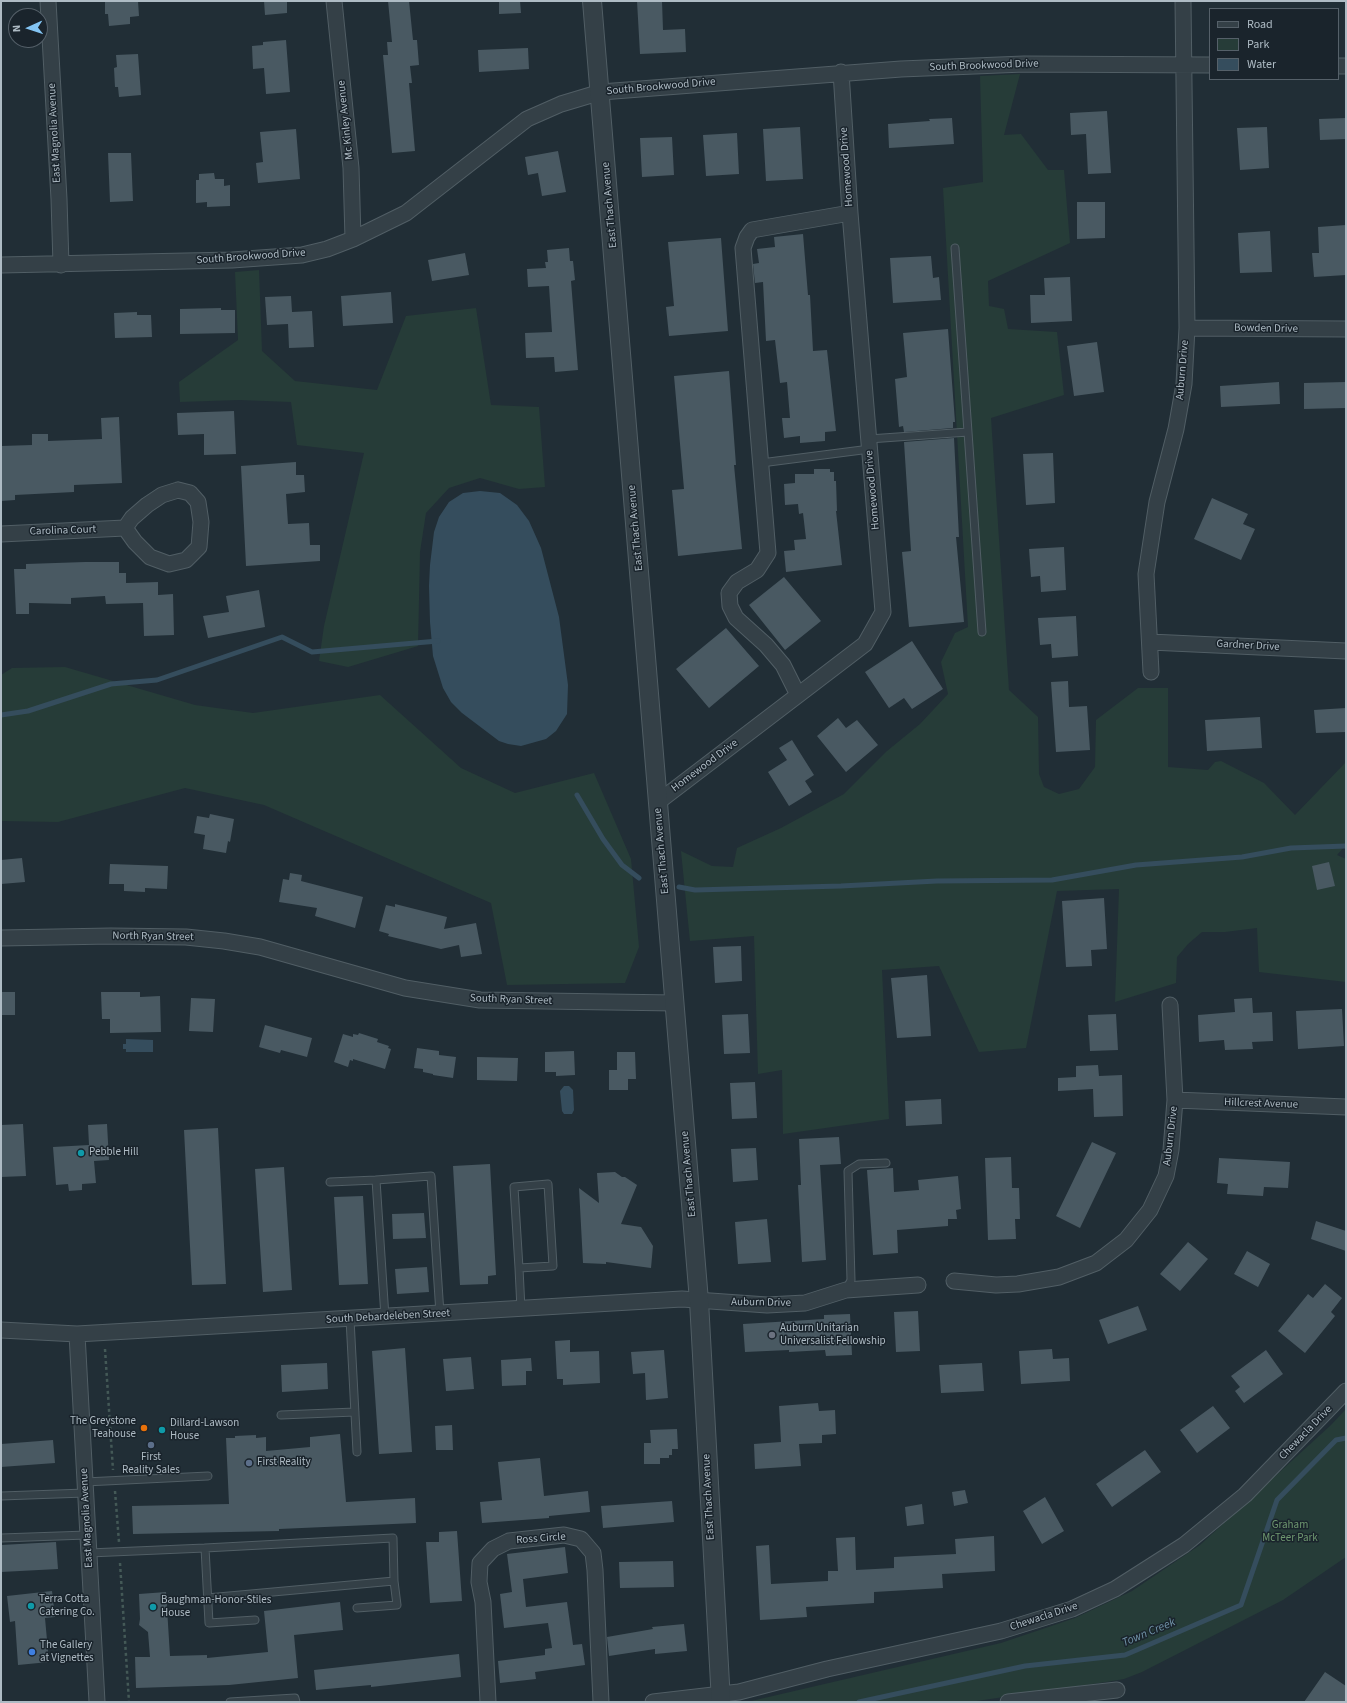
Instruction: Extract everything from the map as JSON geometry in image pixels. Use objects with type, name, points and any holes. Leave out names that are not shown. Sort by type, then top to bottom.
[{"type":"street","name":"East Magnolia Avenue","points":[[48,1],[59,199],[61,265]]},
{"type":"street","name":"Mc Kinley Avenue","points":[[334,1],[351,168],[353,238]]},
{"type":"street","name":"East Thach Avenue","points":[[592,1],[601,92],[699,1301],[720,1698]]},
{"type":"street","points":[[1183,1],[1184,65]]},
{"type":"street","name":"South Brookwood Drive","points":[[1,265],[61,265],[232,260],[302,255],[327,248],[353,238],[406,213],[527,119],[561,104],[601,92],[841,72],[1024,64],[1209,65]]},
{"type":"street","name":"Auburn Drive","points":[[1152,672],[1146,574],[1157,502],[1176,429],[1184,384],[1187,328],[1184,65]]},
{"type":"street","name":"Homewood Drive","points":[[658,802],[865,644],[883,612],[850,213],[841,72]]},
{"type":"street","points":[[798,695],[783,665],[766,645],[736,618],[730,606],[729,593],[737,582],[757,570],[768,553],[743,248],[747,237],[752,230],[850,213]]},
{"type":"street","name":"Bowden Drive","points":[[1187,328],[1346,330]]},
{"type":"street","points":[[178,490],[190,493],[198,502],[201,522],[199,548],[186,560],[169,564],[150,557],[135,542],[125,528],[132,518],[146,505],[162,495],[178,490]]},
{"type":"street","name":"Carolina Court","points":[[1,534],[125,528]]},
{"type":"street","name":"Gardner Drive","points":[[1150,642],[1346,651]]},
{"type":"street","name":"North Ryan Street","points":[[1,938],[111,936],[186,937],[260,947],[303,959]]},
{"type":"street","name":"South Ryan Street","points":[[303,959],[405,988],[480,1000],[675,1003]]},
{"type":"street","name":"Auburn Drive","points":[[954,1281],[996,1285],[1018,1284],[1059,1278],[1096,1263],[1126,1240],[1150,1210],[1166,1176],[1171,1150],[1175,1100],[1170,1005]]},
{"type":"street","name":"Hillcrest Avenue","points":[[1175,1100],[1346,1107]]},
{"type":"street","name":"Auburn Drive","points":[[699,1301],[768,1305],[805,1303],[846,1290],[918,1285]]},
{"type":"street","name":"South Debardeleben Street","points":[[1,1330],[77,1334],[682,1300],[699,1301]]},
{"type":"street","name":"East Magnolia Avenue","points":[[77,1334],[97,1702]]},
{"type":"street","name":"Chewacla Drive","points":[[653,1702],[720,1698],[827,1669],[1001,1630],[1072,1609],[1115,1589],[1184,1545],[1245,1495],[1346,1391]]},
{"type":"street","name":"Ross Circle","points":[[488,1702],[483,1602],[479,1582],[480,1563],[493,1549],[509,1541],[564,1535],[581,1539],[593,1553],[601,1702]]},
{"type":"street","points":[[1008,1702],[1117,1690]]},
{"type":"lane","points":[[955,248],[982,632]]},
{"type":"lane","points":[[761,463],[869,444],[968,432]]},
{"type":"lane","points":[[846,1290],[851,1280],[848,1171],[859,1164],[886,1163]]},
{"type":"lane","points":[[330,1182],[431,1176],[440,1314]]},
{"type":"lane","points":[[376,1180],[385,1317]]},
{"type":"lane","points":[[519,1268],[553,1266],[548,1184],[514,1186],[521,1309]]},
{"type":"lane","points":[[350,1319],[357,1452]]},
{"type":"lane","points":[[281,1415],[355,1412]]},
{"type":"lane","points":[[1,1496],[85,1488],[114,1481],[208,1476]]},
{"type":"lane","points":[[1,1538],[87,1535]]},
{"type":"lane","points":[[89,1553],[393,1538],[394,1581],[397,1605],[357,1608]]},
{"type":"lane","points":[[206,1548],[209,1623],[255,1620]]},
{"type":"lane","points":[[207,1598],[394,1581]]},
{"type":"lane","points":[[230,1702],[295,1698],[296,1702]]},
{"type":"path","points":[[105,1349],[129,1702]]},
{"type":"green space","points":[[1020,74],[1004,135],[1021,134],[1048,170],[1064,170],[1070,243],[988,281],[989,306],[1004,309],[1008,329],[1057,332],[1064,395],[991,418],[1009,690],[1038,717],[1039,774],[1044,787],[1059,794],[1079,789],[1095,767],[1096,720],[1138,688],[1168,688],[1168,767],[1208,770],[1215,762],[1221,761],[1264,783],[1295,815],[1346,762],[1346,845],[1337,855],[1346,859],[1346,982],[1259,972],[1257,928],[1225,932],[1202,932],[1188,944],[1177,957],[1176,983],[1115,1002],[1119,889],[1057,891],[1026,1048],[979,1052],[939,966],[882,970],[889,1119],[783,1134],[782,1070],[758,1074],[754,936],[690,941],[681,851],[712,866],[733,867],[737,848],[781,828],[844,794],[887,751],[920,724],[948,694],[941,662],[955,633],[968,627],[943,188],[983,182],[980,76]]},
{"type":"green space","points":[[259,270],[262,351],[295,381],[377,390],[406,316],[476,308],[491,405],[539,407],[545,487],[519,489],[480,478],[449,488],[426,513],[420,552],[418,646],[348,667],[319,661],[324,626],[364,453],[297,445],[291,402],[239,400],[180,402],[179,382],[238,340],[235,272]]},
{"type":"green space","points":[[65,667],[195,705],[253,713],[380,695],[461,768],[515,793],[594,773],[631,859],[639,947],[625,983],[507,985],[491,903],[264,805],[185,788],[58,822],[1,821],[1,675],[12,668]]},
{"type":"green space","name":"Graham McTeer Park","points":[[1346,1409],[1346,1557],[1283,1600],[1142,1672],[1124,1679],[970,1702],[747,1702],[1001,1643],[1075,1618],[1132,1591],[1200,1545],[1331,1425]]},
{"type":"water","points":[[480,491],[500,493],[517,505],[529,521],[541,548],[559,617],[568,685],[567,714],[556,731],[546,739],[521,746],[499,741],[462,713],[451,702],[443,688],[433,656],[429,586],[434,532],[439,517],[449,502],[463,493]]},
{"type":"water","points":[[126,1039],[153,1040],[153,1052],[126,1052],[126,1049],[123,1049],[123,1044],[126,1044]]},
{"type":"water","points":[[564,1086],[569,1086],[573,1090],[574,1110],[572,1114],[564,1114],[562,1111],[560,1091]]},
{"type":"building","points":[[105,1],[138,1],[139,16],[130,17],[130,24],[109,26],[108,14],[105,14]]},
{"type":"building","points":[[264,1],[287,1],[287,13],[265,15]]},
{"type":"building","points":[[388,1],[409,1],[413,40],[417,40],[419,65],[410,66],[412,83],[409,83],[415,151],[392,153],[383,55],[388,55],[387,42],[392,42]]},
{"type":"building","points":[[499,1],[520,1],[521,13],[499,14]]},
{"type":"building","points":[[637,1],[662,1],[663,30],[685,29],[686,52],[640,54]]},
{"type":"building","points":[[286,40],[290,92],[266,94],[264,68],[253,69],[252,46],[263,45],[263,42]]},
{"type":"building","points":[[528,48],[529,69],[479,72],[478,50]]},
{"type":"building","points":[[138,54],[141,95],[119,97],[118,87],[115,87],[114,68],[117,67],[116,55]]},
{"type":"building","points":[[1107,111],[1111,173],[1088,174],[1086,134],[1071,135],[1070,113]]},
{"type":"building","points":[[952,118],[954,144],[889,148],[888,124]]},
{"type":"building","points":[[1346,118],[1346,139],[1320,140],[1319,119]]},
{"type":"building","points":[[800,127],[803,179],[766,181],[763,129]]},
{"type":"building","points":[[1267,127],[1269,168],[1240,170],[1237,128]]},
{"type":"building","points":[[296,129],[300,179],[258,183],[256,163],[263,162],[260,132]]},
{"type":"building","points":[[737,133],[739,174],[706,176],[703,135]]},
{"type":"building","points":[[672,137],[674,175],[642,177],[640,138]]},
{"type":"building","points":[[558,151],[566,192],[542,196],[538,173],[528,175],[525,157]]},
{"type":"building","points":[[108,153],[131,153],[133,201],[110,202]]},
{"type":"building","points":[[214,173],[215,179],[224,179],[224,186],[230,185],[230,206],[207,207],[207,202],[196,203],[196,180],[199,180],[199,174]]},
{"type":"building","points":[[1077,202],[1105,202],[1105,238],[1077,239]]},
{"type":"building","points":[[1346,225],[1346,275],[1314,277],[1312,253],[1319,253],[1318,227]]},
{"type":"building","points":[[1270,231],[1272,272],[1240,273],[1238,233]]},
{"type":"building","points":[[803,234],[808,295],[810,295],[813,351],[827,350],[836,431],[825,432],[825,441],[800,443],[800,436],[784,438],[782,418],[790,418],[787,382],[780,383],[775,340],[766,341],[763,282],[755,283],[753,264],[759,263],[757,249],[775,247],[774,237]]},
{"type":"building","points":[[721,238],[728,331],[669,336],[666,307],[674,306],[668,242]]},
{"type":"building","points":[[569,248],[570,261],[573,261],[575,280],[571,281],[578,370],[555,372],[554,357],[526,358],[525,333],[552,332],[549,286],[528,287],[527,269],[546,268],[545,262],[548,262],[547,250]]},
{"type":"building","points":[[465,253],[469,275],[432,281],[428,260]]},
{"type":"building","points":[[931,256],[933,278],[939,277],[941,300],[893,303],[890,258]]},
{"type":"building","points":[[1070,277],[1072,321],[1031,323],[1030,295],[1045,295],[1044,278]]},
{"type":"building","points":[[391,292],[393,323],[343,326],[341,296]]},
{"type":"building","points":[[291,296],[292,312],[312,311],[314,347],[289,348],[288,324],[267,325],[265,297]]},
{"type":"building","points":[[221,308],[221,310],[235,310],[235,333],[180,334],[180,309]]},
{"type":"building","points":[[137,312],[137,315],[151,315],[152,337],[115,338],[114,313]]},
{"type":"building","points":[[948,329],[955,422],[953,422],[953,428],[904,432],[903,426],[899,427],[895,379],[907,377],[903,333]]},
{"type":"building","points":[[1097,342],[1104,392],[1074,396],[1067,346]]},
{"type":"building","points":[[729,371],[736,465],[734,465],[742,549],[678,556],[672,490],[684,489],[674,376]]},
{"type":"building","points":[[1279,382],[1280,404],[1221,407],[1220,386]]},
{"type":"building","points":[[1346,382],[1346,408],[1304,409],[1304,383]]},
{"type":"building","points":[[234,411],[236,454],[204,455],[204,434],[178,435],[177,413]]},
{"type":"building","points":[[119,417],[122,483],[74,485],[74,492],[15,495],[15,500],[1,501],[1,446],[32,445],[32,434],[48,434],[48,441],[102,439],[101,418]]},
{"type":"building","points":[[954,438],[959,537],[956,537],[964,622],[909,627],[902,552],[911,551],[904,442]]},
{"type":"building","points":[[1053,453],[1055,503],[1026,505],[1023,454]]},
{"type":"building","points":[[296,462],[296,475],[304,475],[305,492],[286,494],[288,524],[309,523],[310,545],[320,545],[320,561],[246,566],[241,466]]},
{"type":"building","points":[[814,469],[830,469],[830,472],[834,472],[834,481],[836,481],[836,511],[842,565],[786,572],[784,551],[795,550],[794,540],[806,539],[803,513],[799,514],[798,504],[785,505],[784,484],[795,483],[795,474],[814,474]]},
{"type":"building","points":[[1212,498],[1248,514],[1243,524],[1255,529],[1241,560],[1194,539]]},
{"type":"building","points":[[1064,547],[1066,590],[1041,592],[1040,576],[1031,577],[1029,549]]},
{"type":"building","points":[[119,562],[119,573],[126,573],[126,583],[158,582],[158,595],[173,594],[174,635],[144,636],[143,603],[106,604],[105,596],[71,598],[71,604],[29,603],[29,614],[16,614],[14,569],[26,569],[26,564]]},
{"type":"building","points":[[784,577],[821,621],[785,650],[749,605]]},
{"type":"building","points":[[259,590],[265,627],[208,638],[203,616],[229,612],[226,596]]},
{"type":"building","points":[[1076,616],[1078,656],[1052,658],[1051,644],[1040,645],[1038,618]]},
{"type":"building","points":[[726,628],[759,666],[709,708],[676,669]]},
{"type":"building","points":[[912,641],[943,689],[912,709],[904,698],[889,708],[865,672]]},
{"type":"building","points":[[1068,681],[1069,707],[1087,706],[1090,750],[1056,752],[1051,682]]},
{"type":"building","points":[[1346,708],[1346,732],[1316,733],[1314,710]]},
{"type":"building","points":[[1260,717],[1262,748],[1207,751],[1205,720]]},
{"type":"building","points":[[838,718],[846,728],[857,720],[878,745],[846,772],[817,736]]},
{"type":"building","points":[[792,740],[814,775],[805,781],[812,792],[789,806],[768,772],[787,760],[779,748]]},
{"type":"building","points":[[210,814],[234,819],[230,842],[228,841],[226,853],[203,849],[205,835],[194,833],[197,816],[209,818]]},
{"type":"building","points":[[22,858],[25,882],[1,884],[1,860]]},
{"type":"building","points":[[1329,862],[1335,886],[1317,890],[1312,866]]},
{"type":"building","points":[[110,864],[168,866],[167,889],[145,888],[145,892],[124,891],[124,884],[109,884]]},
{"type":"building","points":[[290,873],[302,875],[301,881],[363,897],[355,928],[315,916],[317,908],[279,902],[283,879],[289,880]]},
{"type":"building","points":[[1104,898],[1107,949],[1091,950],[1092,966],[1066,967],[1062,901]]},
{"type":"building","points":[[395,904],[447,917],[444,929],[476,923],[482,954],[461,957],[459,945],[441,949],[388,936],[389,934],[379,931],[386,905],[395,907]]},
{"type":"building","points":[[741,946],[742,981],[715,983],[713,947]]},
{"type":"building","points":[[927,975],[931,1036],[897,1038],[891,978]]},
{"type":"building","points":[[1,992],[15,992],[15,1015],[1,1015]]},
{"type":"building","points":[[101,992],[140,992],[140,997],[160,996],[161,1032],[110,1033],[110,1019],[102,1019]]},
{"type":"building","points":[[191,998],[215,999],[213,1032],[189,1031]]},
{"type":"building","points":[[1252,998],[1253,1013],[1272,1012],[1273,1041],[1252,1042],[1253,1049],[1225,1050],[1224,1040],[1199,1042],[1198,1015],[1235,1012],[1234,999]]},
{"type":"building","points":[[1342,1009],[1344,1046],[1298,1049],[1296,1011]]},
{"type":"building","points":[[748,1014],[750,1053],[724,1054],[722,1015]]},
{"type":"building","points":[[1116,1014],[1118,1050],[1090,1051],[1088,1015]]},
{"type":"building","points":[[265,1025],[312,1038],[307,1057],[281,1050],[280,1053],[259,1047]]},
{"type":"building","points":[[359,1033],[378,1039],[377,1042],[389,1046],[388,1048],[391,1049],[385,1069],[353,1059],[353,1061],[350,1060],[348,1067],[334,1062],[343,1034],[353,1037],[353,1034],[358,1035]]},
{"type":"building","points":[[417,1048],[439,1051],[439,1055],[456,1057],[453,1078],[433,1075],[423,1072],[423,1069],[414,1068]]},
{"type":"building","points":[[574,1051],[575,1075],[556,1076],[556,1072],[545,1072],[545,1052]]},
{"type":"building","points":[[617,1052],[635,1052],[636,1079],[628,1079],[628,1090],[609,1090],[609,1070],[617,1070]]},
{"type":"building","points":[[477,1057],[518,1058],[517,1081],[477,1080]]},
{"type":"building","points":[[1098,1065],[1099,1076],[1122,1075],[1123,1116],[1094,1117],[1093,1089],[1058,1091],[1058,1078],[1076,1077],[1076,1066]]},
{"type":"building","points":[[755,1082],[757,1118],[732,1119],[730,1083]]},
{"type":"building","points":[[941,1099],[942,1124],[906,1126],[905,1101]]},
{"type":"building","points":[[23,1124],[26,1176],[1,1177],[1,1125]]},
{"type":"building","name":"Pebble Hill","points":[[107,1124],[109,1160],[94,1161],[96,1183],[82,1184],[82,1190],[69,1191],[68,1184],[56,1185],[53,1147],[89,1145],[88,1125]]},
{"type":"building","points":[[218,1128],[226,1284],[192,1285],[184,1130]]},
{"type":"building","points":[[839,1137],[841,1164],[820,1165],[826,1260],[802,1262],[798,1185],[801,1185],[799,1139]]},
{"type":"building","points":[[1092,1142],[1116,1153],[1080,1228],[1056,1216]]},
{"type":"building","points":[[756,1148],[758,1180],[733,1182],[731,1149]]},
{"type":"building","points":[[1011,1157],[1012,1188],[1019,1188],[1020,1219],[1015,1219],[1016,1239],[988,1240],[985,1158]]},
{"type":"building","points":[[1219,1158],[1290,1162],[1288,1188],[1264,1187],[1263,1196],[1227,1194],[1228,1184],[1217,1183]]},
{"type":"building","points":[[490,1164],[496,1275],[488,1276],[488,1284],[460,1285],[453,1166]]},
{"type":"building","points":[[284,1167],[292,1290],[263,1292],[255,1169]]},
{"type":"building","points":[[893,1168],[894,1192],[919,1190],[918,1180],[958,1176],[961,1209],[956,1210],[957,1219],[948,1219],[948,1226],[897,1230],[898,1253],[873,1255],[867,1170]]},
{"type":"building","points":[[615,1172],[637,1185],[621,1224],[641,1227],[653,1246],[651,1268],[606,1262],[606,1264],[583,1263],[579,1188],[599,1203],[597,1173]]},
{"type":"building","points":[[363,1196],[368,1284],[339,1285],[334,1197]]},
{"type":"building","points":[[424,1213],[426,1238],[393,1239],[392,1214]]},
{"type":"building","points":[[767,1219],[771,1262],[738,1264],[735,1222]]},
{"type":"building","points":[[1316,1221],[1346,1231],[1346,1251],[1311,1239]]},
{"type":"building","points":[[1188,1242],[1208,1259],[1180,1291],[1160,1274]]},
{"type":"building","points":[[1247,1251],[1270,1264],[1258,1287],[1234,1274]]},
{"type":"building","points":[[427,1267],[429,1292],[397,1294],[395,1269]]},
{"type":"building","points":[[1325,1284],[1342,1298],[1331,1312],[1335,1316],[1305,1353],[1278,1331],[1308,1294],[1313,1298]]},
{"type":"building","points":[[1138,1306],[1147,1330],[1108,1344],[1099,1320]]},
{"type":"building","points":[[918,1311],[920,1351],[896,1352],[894,1312]]},
{"type":"building","points":[[850,1314],[852,1355],[826,1356],[825,1350],[745,1352],[743,1324],[824,1319],[824,1315]]},
{"type":"building","points":[[570,1340],[570,1352],[599,1351],[600,1383],[563,1385],[563,1379],[557,1379],[555,1341]]},
{"type":"building","points":[[405,1348],[412,1452],[379,1454],[372,1351]]},
{"type":"building","points":[[1052,1349],[1053,1359],[1069,1358],[1070,1381],[1021,1384],[1019,1351]]},
{"type":"building","points":[[664,1350],[668,1398],[646,1400],[645,1373],[633,1374],[631,1352]]},
{"type":"building","points":[[1266,1350],[1283,1374],[1244,1403],[1235,1391],[1240,1387],[1231,1376]]},
{"type":"building","points":[[471,1357],[474,1389],[446,1391],[443,1359]]},
{"type":"building","points":[[531,1358],[532,1371],[526,1371],[526,1385],[502,1386],[501,1360]]},
{"type":"building","points":[[327,1363],[328,1389],[282,1392],[281,1365]]},
{"type":"building","points":[[982,1363],[984,1391],[941,1393],[939,1365]]},
{"type":"building","points":[[818,1403],[819,1411],[835,1410],[836,1434],[822,1435],[822,1443],[799,1444],[801,1466],[755,1469],[754,1444],[781,1442],[779,1406]]},
{"type":"building","points":[[1213,1406],[1230,1428],[1197,1453],[1180,1430]]},
{"type":"building","points":[[452,1425],[453,1450],[436,1450],[435,1426]]},
{"type":"building","points":[[677,1429],[678,1449],[672,1449],[672,1455],[669,1455],[669,1458],[660,1458],[660,1464],[644,1464],[644,1443],[651,1443],[650,1430]]},
{"type":"building","points":[[340,1434],[346,1502],[415,1498],[416,1523],[279,1529],[279,1531],[133,1534],[132,1506],[229,1504],[226,1438],[256,1435],[256,1438],[266,1437],[266,1451],[310,1447],[310,1437]]},
{"type":"building","points":[[53,1440],[55,1463],[1,1467],[1,1444]]},
{"type":"building","points":[[1145,1450],[1161,1472],[1112,1507],[1096,1484]]},
{"type":"building","points":[[540,1458],[544,1496],[588,1491],[590,1512],[549,1516],[549,1518],[482,1523],[480,1502],[502,1500],[498,1462]]},
{"type":"building","points":[[965,1490],[968,1503],[954,1506],[952,1492]]},
{"type":"building","points":[[1045,1497],[1064,1531],[1042,1544],[1023,1511]]},
{"type":"building","points":[[672,1501],[674,1522],[603,1528],[601,1506]]},
{"type":"building","points":[[922,1504],[924,1524],[907,1526],[905,1507]]},
{"type":"building","points":[[457,1531],[462,1601],[430,1603],[426,1542],[439,1542],[439,1532]]},
{"type":"building","points":[[994,1536],[995,1571],[942,1574],[943,1588],[874,1592],[874,1603],[806,1607],[807,1617],[760,1620],[756,1546],[769,1545],[771,1584],[828,1581],[828,1571],[838,1571],[836,1538],[855,1537],[856,1570],[894,1568],[894,1557],[956,1554],[955,1539]]},
{"type":"building","points":[[56,1542],[58,1569],[1,1572],[1,1545]]},
{"type":"building","points":[[565,1547],[568,1573],[523,1579],[526,1607],[567,1602],[573,1645],[582,1644],[585,1665],[535,1672],[536,1679],[500,1683],[498,1661],[545,1655],[545,1649],[552,1648],[548,1623],[504,1628],[500,1594],[512,1592],[507,1554]]},
{"type":"building","points":[[673,1561],[674,1587],[620,1588],[619,1562]]},
{"type":"building","points":[[52,1591],[55,1617],[45,1618],[49,1662],[18,1665],[15,1621],[10,1622],[7,1596]]},
{"type":"building","points":[[166,1592],[170,1656],[207,1655],[207,1658],[268,1652],[264,1611],[340,1602],[343,1630],[294,1635],[298,1678],[229,1685],[136,1688],[135,1657],[150,1657],[148,1632],[139,1625],[139,1594]]},
{"type":"building","points":[[684,1624],[687,1651],[655,1654],[655,1649],[609,1656],[607,1637],[653,1629],[652,1627]]},
{"type":"building","points":[[459,1654],[461,1677],[371,1687],[371,1685],[316,1690],[314,1670]]},
{"type":"building","points":[[1325,1672],[1346,1686],[1346,1702],[1304,1702]]},
{"type":"waterway","points":[[1,715],[28,711],[111,684],[157,680],[282,637],[312,652],[438,641]]},
{"type":"waterway","points":[[577,795],[603,839],[622,865],[639,878]]},
{"type":"waterway","points":[[679,887],[695,890],[841,886],[937,881],[1052,880],[1136,865],[1242,857],[1291,848],[1346,846]]},
{"type":"waterway","name":"Town Creek","points":[[859,1702],[1025,1666],[1125,1655],[1241,1605],[1277,1500],[1336,1440],[1346,1438]]},
{"type":"place","name":"Pebble Hill","points":[[81,1153]]},
{"type":"place","name":"Auburn Unitarian Universalist Fellowship","points":[[772,1335]]},
{"type":"place","name":"The Greystone Teahouse","points":[[144,1428]]},
{"type":"place","name":"Dillard-Lawson House","points":[[162,1430]]},
{"type":"place","name":"First Reality Sales","points":[[151,1445]]},
{"type":"place","name":"First Reality","points":[[249,1463]]},
{"type":"place","name":"Terra Cotta Catering Co.","points":[[31,1606]]},
{"type":"place","name":"Baughman-Honor-Stiles House","points":[[153,1607]]},
{"type":"place","name":"The Gallery at Vignettes","points":[[32,1652]]}]
